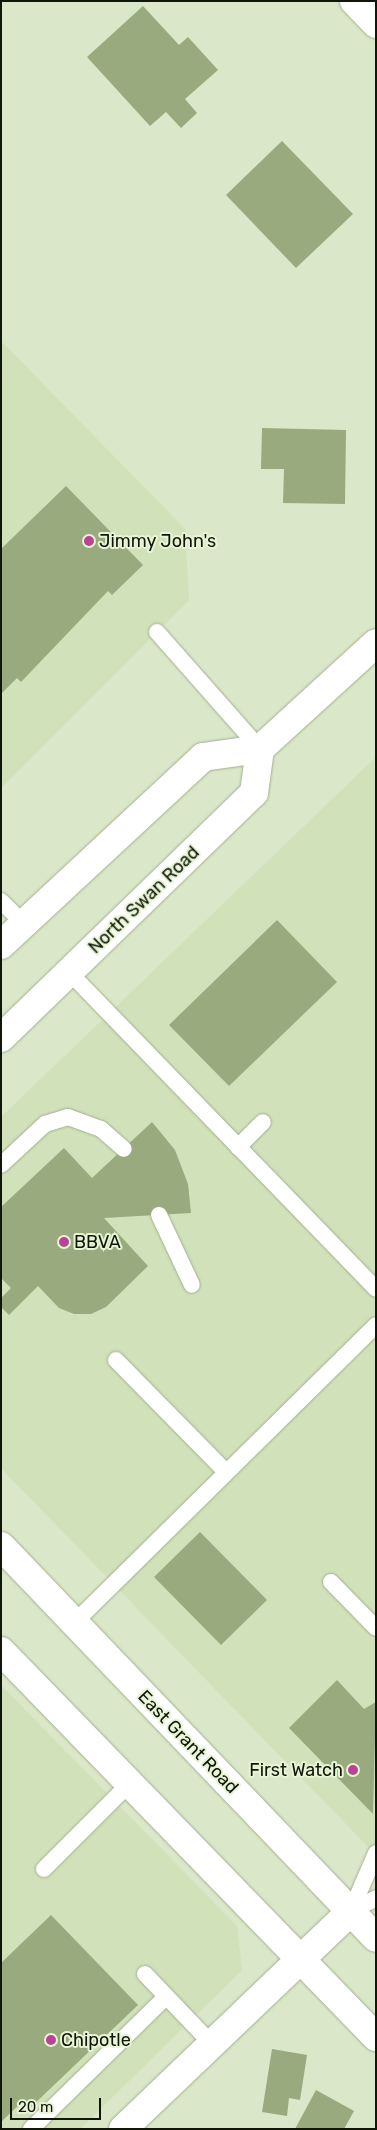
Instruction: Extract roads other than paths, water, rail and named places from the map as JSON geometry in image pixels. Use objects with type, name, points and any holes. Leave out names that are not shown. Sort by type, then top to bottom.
[{"type":"main road","points":[[354,1],[376,24]]},
{"type":"main road","points":[[1,945],[203,757],[260,750],[376,642]]},
{"type":"main road","name":"North Swan Road","points":[[1,1038],[254,793],[260,750]]},
{"type":"main road","name":"East Grant Road","points":[[1,1546],[376,1938]]},
{"type":"main road","points":[[1,1651],[376,2037]]},
{"type":"main road","points":[[123,2129],[351,1911]]},
{"type":"lane","points":[[157,632],[260,750]]},
{"type":"lane","points":[[1,901],[24,924]]},
{"type":"lane","points":[[69,972],[376,1289]]},
{"type":"lane","points":[[1,1165],[45,1124],[68,1117],[102,1129],[124,1148]]},
{"type":"lane","points":[[238,1146],[263,1122]]},
{"type":"lane","points":[[159,1215],[192,1284]]},
{"type":"lane","points":[[74,1623],[376,1325]]},
{"type":"lane","points":[[116,1360],[226,1472]]},
{"type":"lane","points":[[331,1582],[376,1628]]},
{"type":"lane","points":[[44,1869],[130,1783]]},
{"type":"lane","points":[[351,1911],[376,1853]]},
{"type":"lane","points":[[351,1911],[376,1898]]},
{"type":"lane","points":[[144,1974],[212,2044]]},
{"type":"lane","points":[[31,2129],[166,1997]]},
{"type":"place","name":"Jimmy John's","points":[[89,541]]},
{"type":"place","name":"BBVA","points":[[64,1242]]},
{"type":"place","name":"First Watch","points":[[353,1770]]},
{"type":"place","name":"Chipotle","points":[[51,2040]]}]
